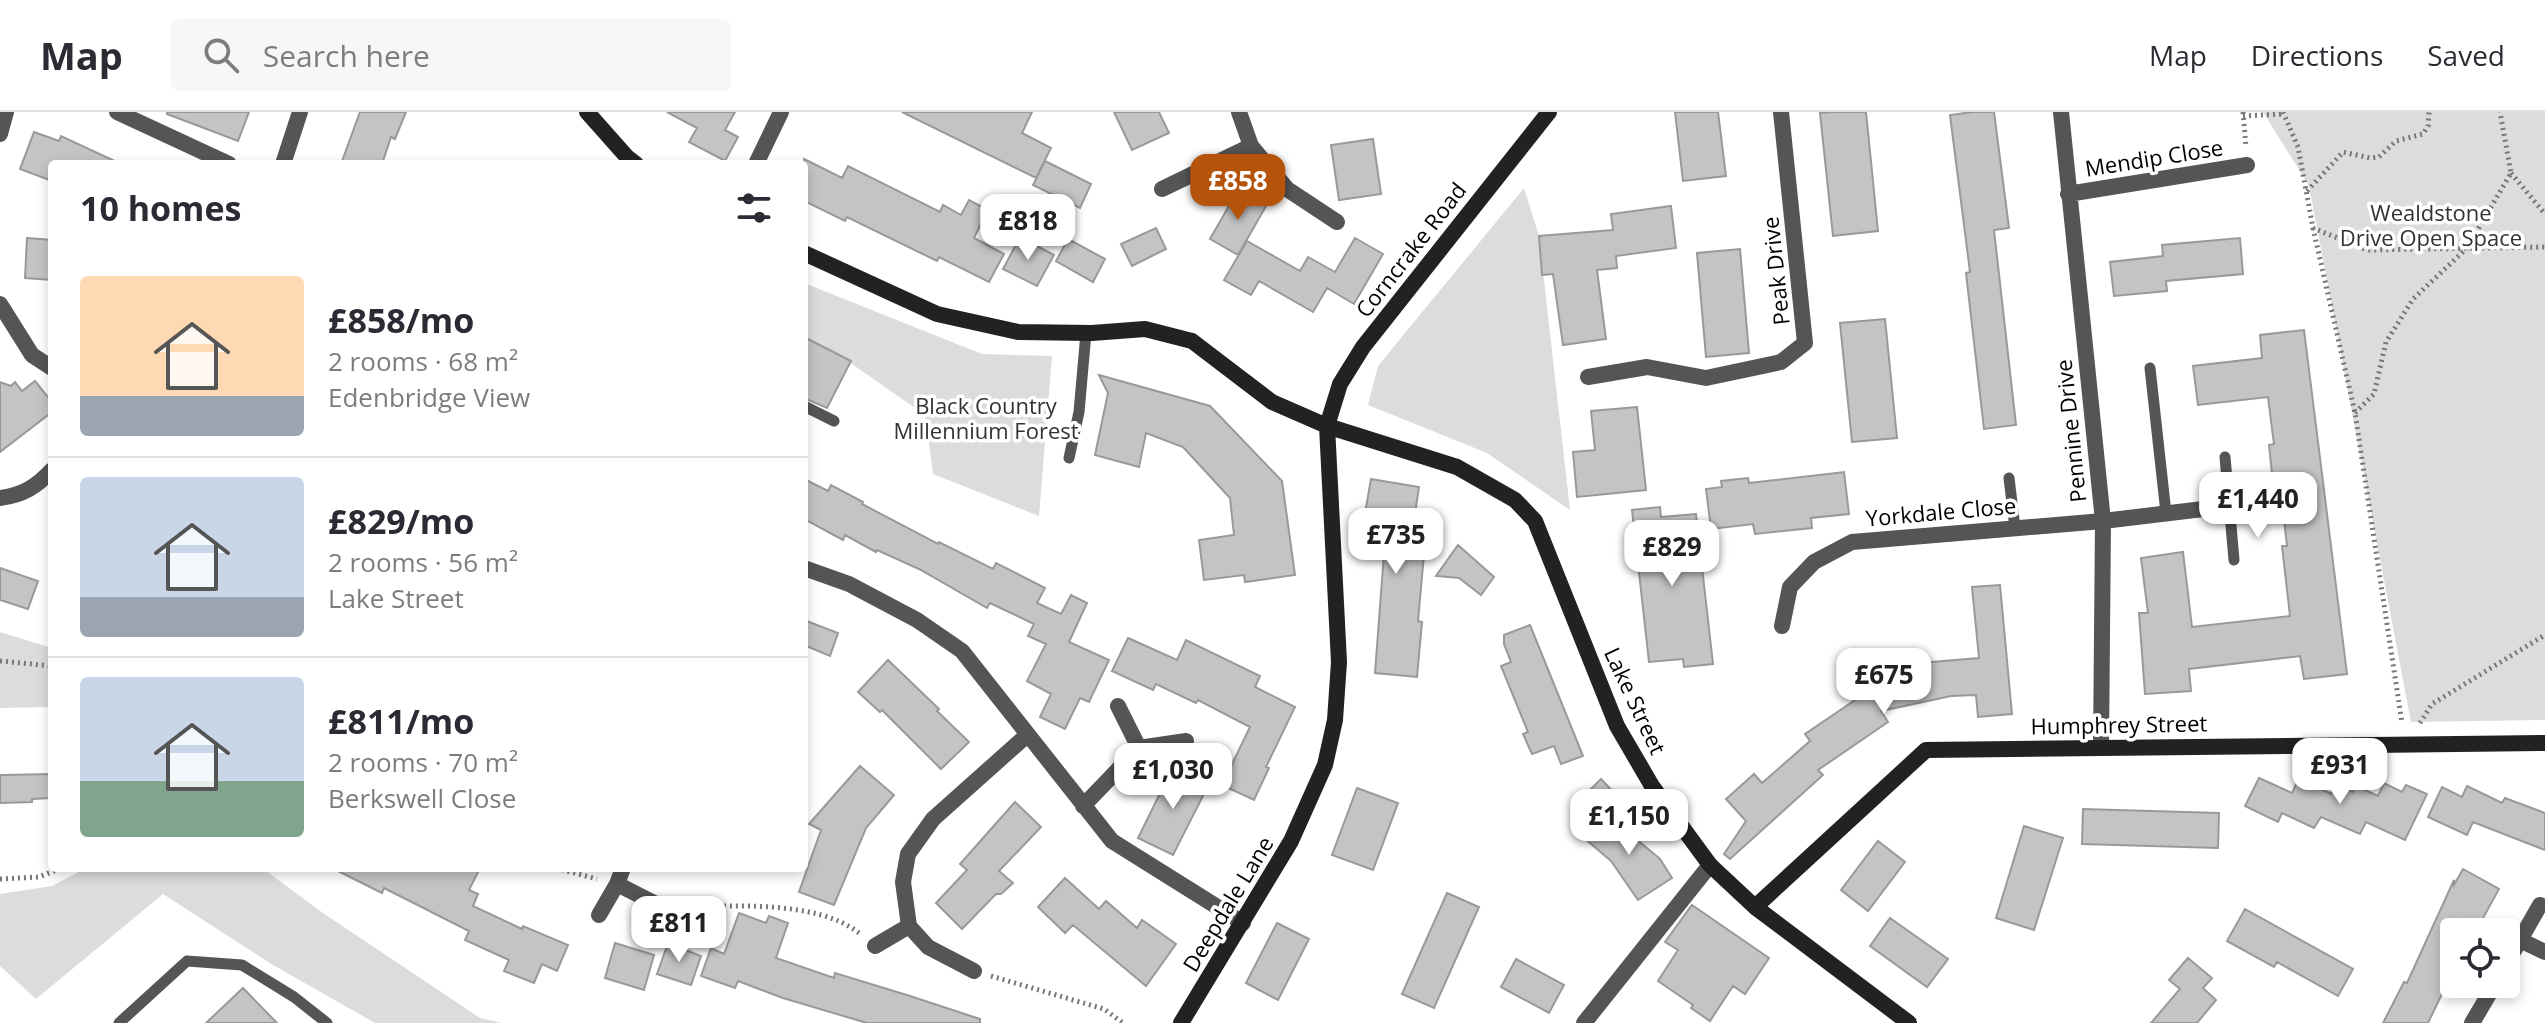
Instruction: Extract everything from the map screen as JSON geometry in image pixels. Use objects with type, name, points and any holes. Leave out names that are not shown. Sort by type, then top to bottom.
[{"type":"street","points":[[0,134],[6,112]]},
{"type":"street","points":[[117,112],[220,160]]},
{"type":"street","points":[[284,160],[300,112]]},
{"type":"street","points":[[587,112],[631,160]]},
{"type":"street","points":[[758,160],[781,112]]},
{"type":"street","points":[[1239,112],[1251,146],[1287,189],[1337,222]]},
{"type":"street","name":"Corncrake Road","points":[[1327,426],[1340,384],[1363,347],[1549,112]]},
{"type":"street","name":"Peak Drive","points":[[1588,377],[1647,367],[1706,378],[1781,362],[1805,343],[1781,112]]},
{"type":"street","name":"Pennine Drive","points":[[2061,112],[2103,521],[2101,747]]},
{"type":"street","points":[[1162,189],[1251,146]]},
{"type":"street","name":"Mendip Close","points":[[2068,194],[2247,165]]},
{"type":"street","name":"Lake Street","points":[[808,255],[937,314],[1018,332],[1086,333],[1145,329],[1192,341],[1272,402],[1327,426],[1457,467],[1515,500],[1535,521],[1617,726],[1652,786],[1710,865],[1755,907],[1909,1023]]},
{"type":"street","points":[[0,304],[32,355],[48,365]]},
{"type":"street","name":"Deepdale Lane","points":[[1181,1023],[1297,829],[1325,765],[1335,720],[1339,662],[1327,426]]},
{"type":"street","points":[[0,498],[19,496],[35,487],[48,474]]},
{"type":"street","name":"Yorkdale Close","points":[[1782,626],[1790,587],[1814,562],[1852,542],[2103,521],[2228,506]]},
{"type":"street","points":[[808,569],[849,584],[917,620],[962,651],[1026,736],[1112,841],[1243,923]]},
{"type":"street","points":[[1118,706],[1139,748]]},
{"type":"street","points":[[974,971],[928,947],[909,926],[903,882],[908,854],[933,819],[1026,736]]},
{"type":"street","points":[[1083,806],[1139,748],[1186,741]]},
{"type":"street","name":"Humphrey Street","points":[[1755,907],[1926,750],[2545,743]]},
{"type":"street","points":[[1584,1023],[1710,865]]},
{"type":"street","points":[[599,915],[620,876],[662,907]]},
{"type":"street","points":[[2540,905],[2520,940],[2545,952]]},
{"type":"street","points":[[875,946],[909,926]]},
{"type":"street","points":[[2472,1023],[2487,998]]},
{"type":"lane","points":[[1069,458],[1079,412],[1086,333]]},
{"type":"lane","points":[[2150,368],[2166,513]]},
{"type":"lane","points":[[808,408],[834,421]]},
{"type":"lane","points":[[2225,457],[2234,560]]},
{"type":"lane","points":[[2009,478],[2015,528]]},
{"type":"lane","points":[[119,1023],[187,961],[242,965],[294,997],[327,1023]]},
{"type":"path","points":[[2306,191],[2343,152],[2379,157],[2396,141],[2423,134],[2428,126],[2429,112]]},
{"type":"path","points":[[2500,112],[2511,173],[2545,214]]},
{"type":"path","points":[[2247,165],[2243,114],[2283,113],[2298,147],[2355,413],[2405,744]]},
{"type":"path","points":[[2355,413],[2374,394],[2386,342],[2413,299],[2467,248],[2511,173]]},
{"type":"path","points":[[2313,228],[2367,250],[2545,247]]},
{"type":"path","points":[[2405,744],[2432,704],[2545,635]]},
{"type":"path","points":[[0,661],[48,666]]},
{"type":"path","points":[[0,879],[39,877],[51,872]]},
{"type":"path","points":[[588,872],[620,876]]},
{"type":"path","points":[[662,907],[796,909],[851,927],[875,946]]},
{"type":"path","points":[[974,971],[1104,1009],[1123,1023]]},
{"type":"green space","name":"Wealdstone Drive Open Space","points":[[2263,112],[2545,112],[2545,720],[2411,722],[2309,186]]},
{"type":"green space","points":[[1524,188],[1539,236],[1570,510],[1487,453],[1368,405],[1378,366]]},
{"type":"green space","name":"Black Country Millennium Forest","points":[[808,285],[982,354],[1052,356],[1039,516],[933,474],[925,415],[842,357],[808,339]]},
{"type":"green space","points":[[0,632],[48,647],[48,707],[0,708]]},
{"type":"green space","points":[[78,872],[267,872],[480,1018],[502,1023],[375,1023],[273,965],[163,894],[36,999],[0,966],[0,894],[52,886]]},
{"type":"building","points":[[167,112],[249,112],[238,141]]},
{"type":"building","points":[[360,112],[406,112],[395,139],[391,137],[383,160],[342,160]]},
{"type":"building","points":[[667,112],[735,112],[725,130],[738,137],[726,160],[689,142],[697,128]]},
{"type":"building","points":[[902,112],[1032,112],[1022,133],[1051,148],[1036,178]]},
{"type":"building","points":[[1114,112],[1159,112],[1169,133],[1132,150]]},
{"type":"building","points":[[1675,112],[1718,112],[1726,176],[1683,181]]},
{"type":"building","points":[[1866,112],[1878,231],[1833,236],[1820,113]]},
{"type":"building","points":[[1994,112],[2009,228],[1994,230],[2016,425],[1984,429],[1966,273],[1970,272],[1950,115]]},
{"type":"building","points":[[34,132],[59,141],[61,136],[112,160],[48,160],[48,180],[20,169]]},
{"type":"building","points":[[1373,139],[1381,194],[1339,200],[1331,145]]},
{"type":"building","points":[[808,161],[842,178],[848,166],[940,212],[943,205],[961,215],[969,200],[988,210],[974,238],[1004,254],[989,282],[939,257],[937,261],[847,217],[845,221],[808,203]]},
{"type":"building","points":[[1045,161],[1091,184],[1080,208],[1033,185]]},
{"type":"building","points":[[1238,190],[1266,206],[1238,255],[1210,239]]},
{"type":"building","points":[[1671,206],[1676,248],[1616,256],[1617,268],[1597,270],[1606,339],[1563,345],[1553,274],[1542,275],[1539,236],[1613,230],[1611,214]]},
{"type":"building","points":[[1156,228],[1166,249],[1132,266],[1121,244]]},
{"type":"building","points":[[1020,237],[1054,255],[1037,286],[1003,269]]},
{"type":"building","points":[[27,238],[48,240],[48,280],[25,278]]},
{"type":"building","points":[[1355,238],[1383,254],[1354,304],[1327,288],[1313,312],[1259,281],[1251,295],[1224,280],[1247,241],[1300,271],[1308,257],[1335,272]]},
{"type":"building","points":[[2240,238],[2243,274],[2166,281],[2167,291],[2114,296],[2110,262],[2163,256],[2162,245]]},
{"type":"building","points":[[1068,239],[1105,259],[1093,282],[1056,261]]},
{"type":"building","points":[[1740,249],[1749,353],[1706,357],[1697,253]]},
{"type":"building","points":[[1885,319],[1897,438],[1852,442],[1840,323]]},
{"type":"building","points":[[2304,330],[2347,674],[2304,679],[2300,656],[2189,669],[2191,691],[2145,694],[2139,613],[2148,613],[2141,558],[2183,552],[2192,627],[2290,616],[2282,546],[2287,546],[2281,492],[2274,493],[2269,445],[2274,444],[2268,397],[2198,405],[2193,366],[2262,358],[2260,335]]},
{"type":"building","points":[[808,339],[851,361],[827,408],[808,400]]},
{"type":"building","points":[[1099,375],[1210,406],[1282,481],[1295,575],[1245,582],[1244,575],[1204,580],[1199,540],[1234,535],[1230,498],[1183,447],[1146,433],[1139,467],[1095,455],[1108,393]]},
{"type":"building","points":[[35,381],[48,397],[48,415],[0,452],[0,382],[11,386],[15,382],[22,391]]},
{"type":"building","points":[[1637,407],[1646,490],[1577,497],[1573,452],[1595,450],[1591,411]]},
{"type":"building","points":[[1844,472],[1849,514],[1811,518],[1812,528],[1755,534],[1753,524],[1711,529],[1706,489],[1722,487],[1721,481],[1748,478],[1749,483]]},
{"type":"building","points":[[1371,479],[1419,487],[1409,553],[1424,554],[1417,677],[1375,673],[1385,540],[1361,536]]},
{"type":"building","points":[[808,481],[828,491],[831,485],[938,544],[993,569],[996,563],[1045,588],[1037,603],[1061,614],[1071,595],[1087,603],[1069,642],[1109,660],[1089,702],[1080,698],[1065,729],[1040,717],[1051,694],[1027,681],[1046,644],[1028,636],[1034,624],[990,603],[987,608],[919,569],[876,552],[845,535],[843,540],[808,521]]},
{"type":"building","points":[[1660,507],[1661,517],[1696,514],[1713,664],[1684,667],[1683,659],[1649,662],[1632,510]]},
{"type":"building","points":[[1458,545],[1494,577],[1481,595],[1459,578],[1436,576]]},
{"type":"building","points":[[0,568],[38,581],[28,609],[0,600]]},
{"type":"building","points":[[2000,585],[2012,714],[1978,717],[1976,695],[1951,696],[1881,711],[1888,722],[1818,770],[1823,775],[1730,859],[1724,854],[1746,821],[1726,799],[1754,774],[1762,783],[1810,741],[1805,734],[1886,679],[1884,670],[1919,663],[1979,658],[1972,587]]},
{"type":"building","points":[[808,622],[838,633],[830,656],[808,647]]},
{"type":"building","points":[[1530,625],[1583,756],[1561,764],[1554,746],[1532,754],[1523,734],[1528,732],[1501,666],[1511,662],[1504,635]]},
{"type":"building","points":[[1128,638],[1177,660],[1186,640],[1260,676],[1255,687],[1295,707],[1254,800],[1222,785],[1250,727],[1198,700],[1196,703],[1156,684],[1153,690],[1112,671]]},
{"type":"building","points":[[888,660],[969,742],[941,769],[882,710],[880,712],[858,692]]},
{"type":"building","points":[[860,766],[894,795],[866,828],[834,905],[799,892],[821,830],[809,824]]},
{"type":"building","points":[[1173,767],[1208,786],[1173,855],[1138,838]]},
{"type":"building","points":[[48,774],[48,798],[0,803],[0,775]]},
{"type":"building","points":[[2259,778],[2292,793],[2299,778],[2331,794],[2335,784],[2353,792],[2356,786],[2378,796],[2384,783],[2402,792],[2406,785],[2427,794],[2405,840],[2366,822],[2360,834],[2321,817],[2314,828],[2282,813],[2278,822],[2245,806]]},
{"type":"building","points":[[1601,779],[1617,796],[1590,823],[1573,807]]},
{"type":"building","points":[[2467,786],[2502,803],[2505,798],[2545,813],[2545,850],[2473,822],[2467,835],[2428,817],[2442,787],[2462,797]]},
{"type":"building","points":[[1357,788],[1398,803],[1373,870],[1332,855]]},
{"type":"building","points":[[1015,802],[1041,827],[999,871],[1013,883],[1001,894],[996,894],[962,929],[936,903],[967,870],[960,864]]},
{"type":"building","points":[[2083,809],[2219,813],[2218,848],[2082,844]]},
{"type":"building","points":[[1605,813],[1660,859],[1672,878],[1638,900],[1611,861],[1584,838]]},
{"type":"building","points":[[2024,826],[2063,838],[2034,930],[1996,918]]},
{"type":"building","points":[[1878,841],[1905,862],[1868,911],[1841,890]]},
{"type":"building","points":[[2463,869],[2499,889],[2483,918],[2440,918],[2440,998],[2428,1023],[2383,1023],[2404,982],[2407,983],[2454,880],[2454,885]]},
{"type":"building","points":[[340,872],[478,872],[469,890],[478,894],[473,906],[522,929],[523,926],[568,945],[557,971],[542,964],[534,983],[504,971],[509,960],[465,940],[469,931],[384,888],[382,893]]},
{"type":"building","points":[[1065,878],[1099,909],[1106,901],[1137,928],[1142,920],[1176,944],[1146,986],[1073,925],[1065,933],[1038,907]]},
{"type":"building","points":[[1447,893],[1479,907],[1434,1008],[1402,994]]},
{"type":"building","points":[[1692,905],[1769,958],[1745,994],[1733,986],[1710,1021],[1658,981],[1678,950],[1665,942]]},
{"type":"building","points":[[2245,909],[2353,969],[2338,996],[2277,962],[2274,967],[2227,941]]},
{"type":"building","points":[[739,913],[766,923],[769,916],[788,923],[776,958],[834,978],[835,973],[910,996],[980,1019],[980,1023],[867,1023],[738,981],[735,988],[701,976],[711,948],[724,954]]},
{"type":"building","points":[[1890,918],[1948,959],[1927,987],[1870,946]]},
{"type":"building","points":[[1277,923],[1309,939],[1278,1000],[1246,983]]},
{"type":"building","points":[[615,943],[654,955],[644,990],[605,978]]},
{"type":"building","points":[[668,943],[701,956],[691,985],[657,974]]},
{"type":"building","points":[[2188,958],[2212,978],[2203,988],[2216,1000],[2197,1023],[2151,1023],[2180,989],[2169,980]]},
{"type":"building","points":[[1516,959],[1564,985],[1549,1013],[1501,987]]},
{"type":"building","points":[[243,988],[277,1023],[206,1023]]}]
